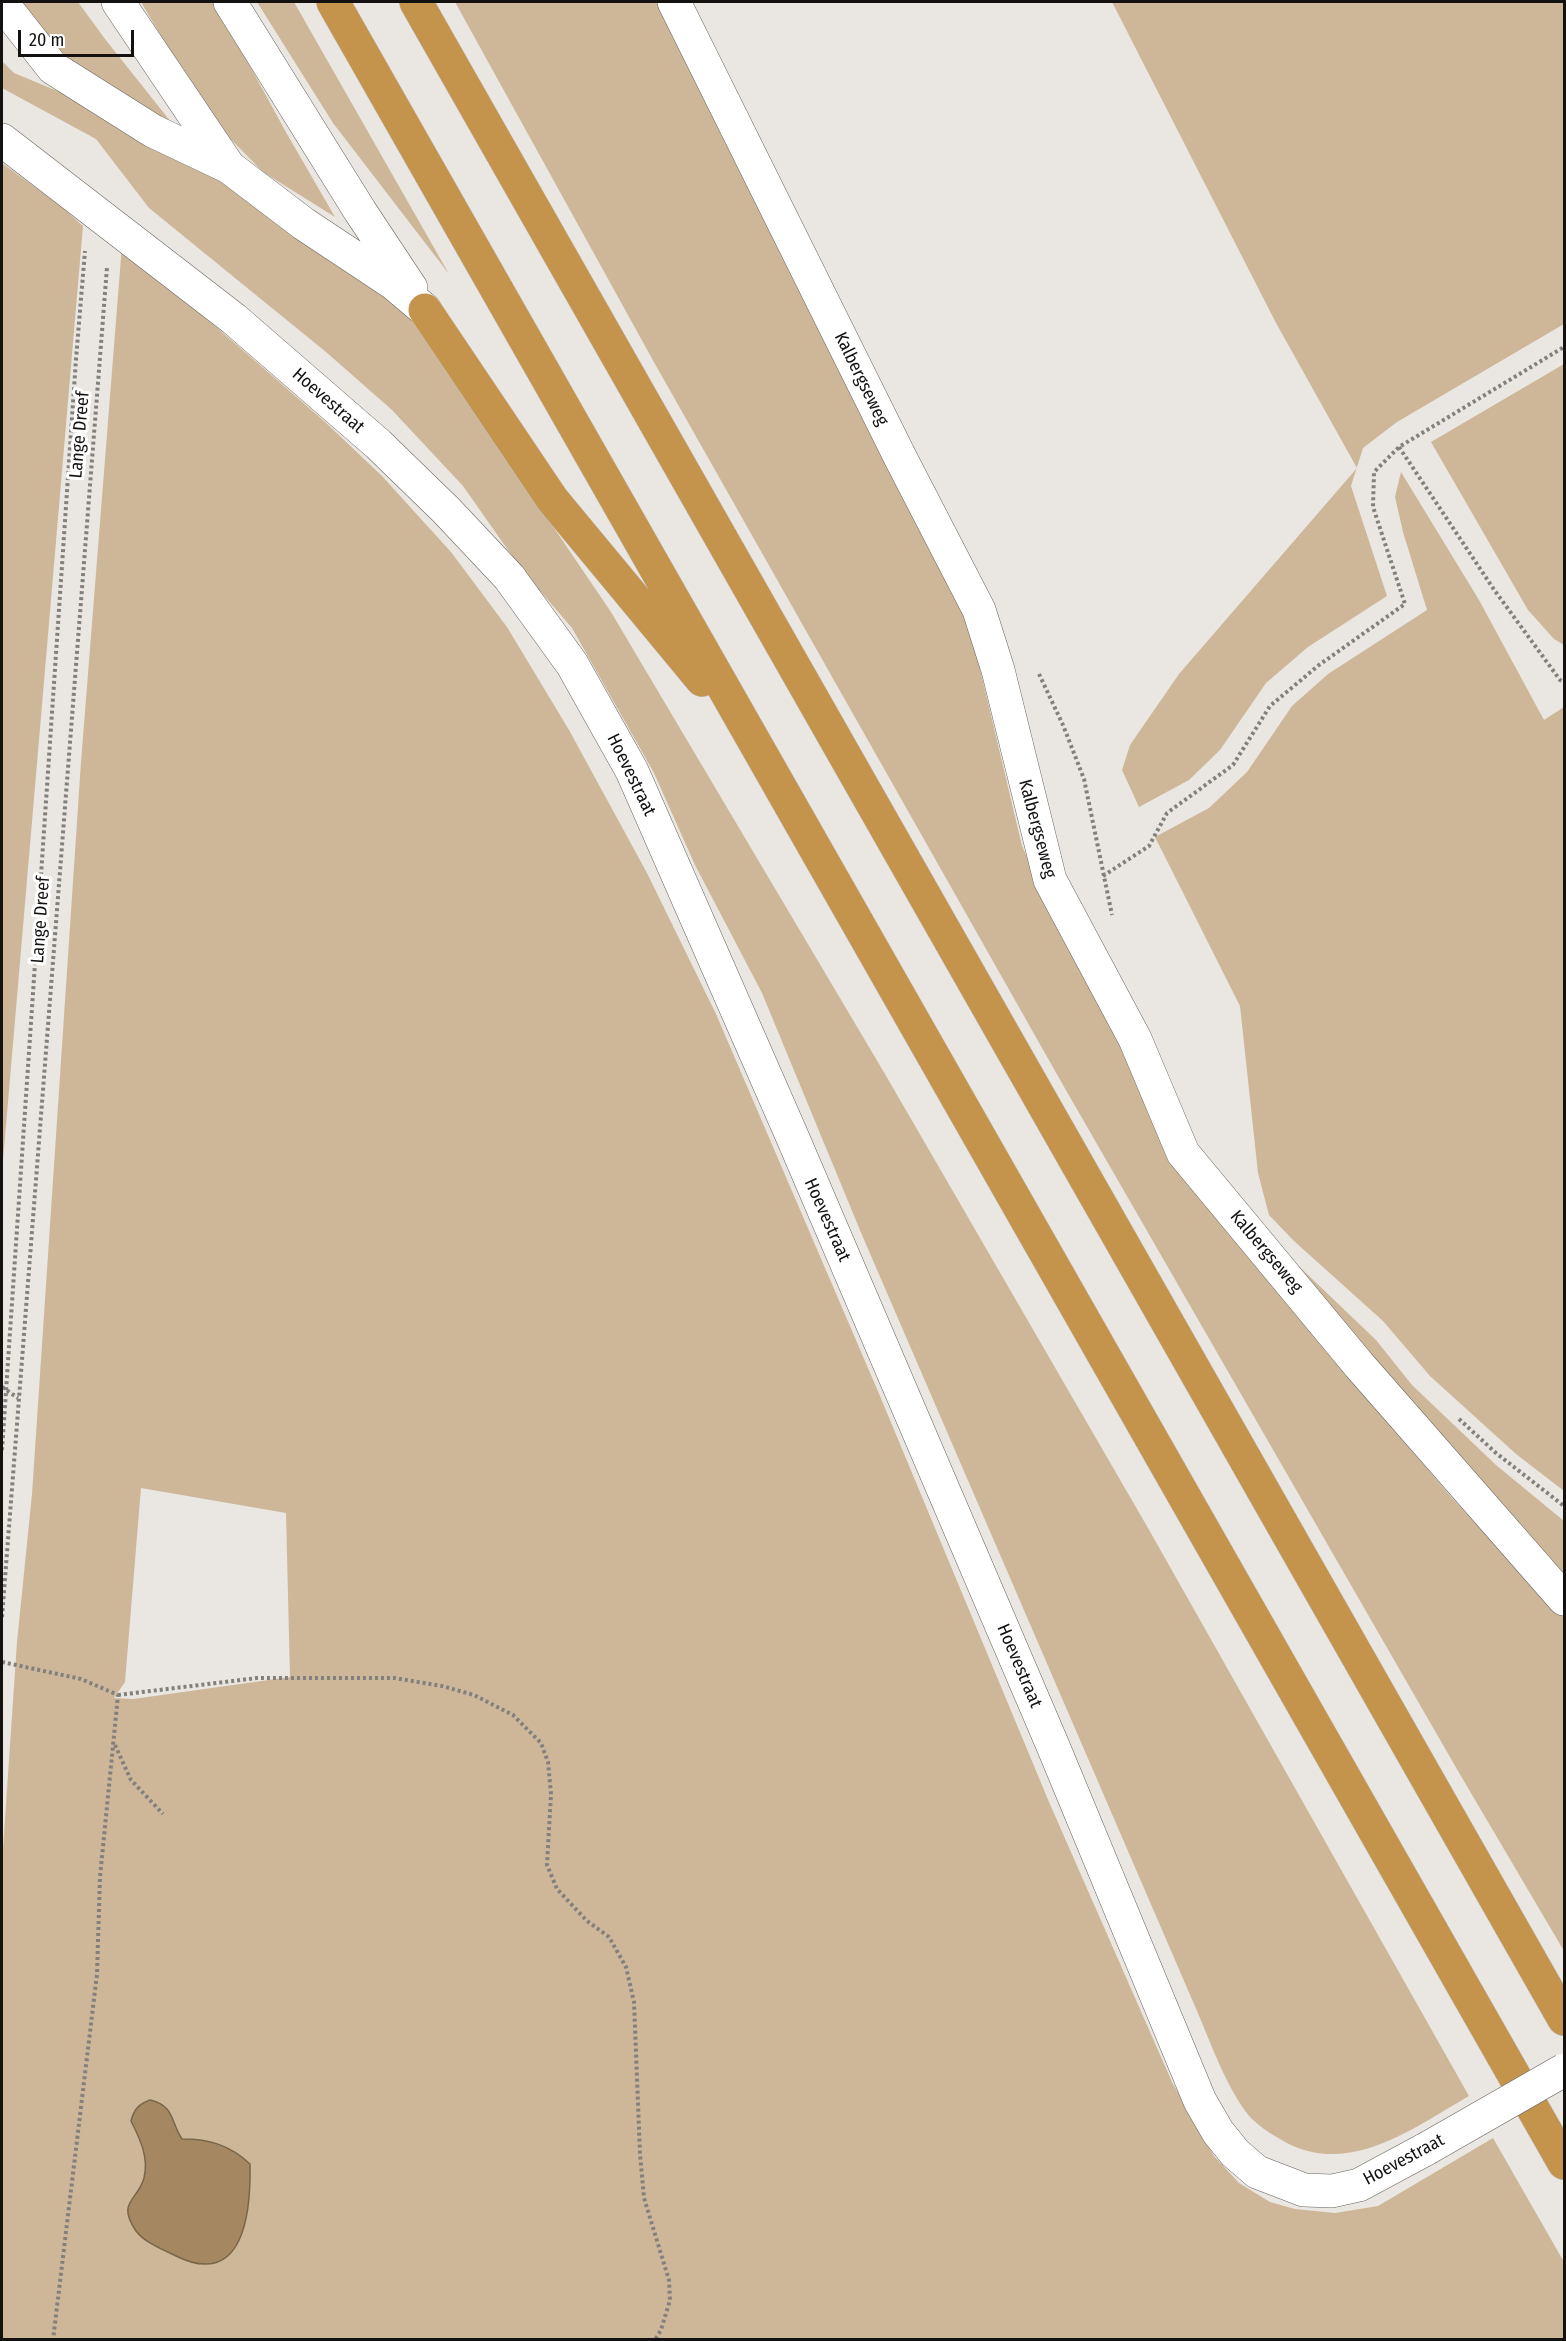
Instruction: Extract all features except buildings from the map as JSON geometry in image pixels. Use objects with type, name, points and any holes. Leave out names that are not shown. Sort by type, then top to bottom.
[{"type":"highway","points":[[333,2],[1564,2163]]},
{"type":"highway","points":[[416,2],[1564,2019]]},
{"type":"highway","points":[[425,310],[552,499],[759,748]]},
{"type":"street","points":[[118,2],[229,167]]},
{"type":"street","points":[[230,2],[360,211],[425,310]]},
{"type":"street","name":"Kalbergseweg","points":[[674,2],[900,457],[979,610],[998,670],[1050,880],[1135,1039],[1183,1154],[1359,1365],[1564,1599]]},
{"type":"street","points":[[2,3],[53,68],[153,131],[229,167],[304,224],[393,283],[425,310]]},
{"type":"street","name":"Hoevestraat","points":[[2,140],[234,319],[378,444],[446,510],[509,577],[572,664],[637,782],[792,1136],[1020,1668],[1200,2101],[1218,2132],[1235,2153],[1257,2172],[1304,2190],[1332,2191],[1359,2185],[1564,2070]]},
{"type":"path","name":"Lange Dreef","points":[[2,1450],[4,1389],[76,359],[86,249],[102,217]]},
{"type":"path","name":"Lange Dreef","points":[[2,1617],[102,217]]},
{"type":"path","points":[[1103,876],[1149,846],[1167,813],[1233,765],[1270,706],[1319,665],[1405,604],[1373,507],[1374,472],[1400,447],[1564,347]]},
{"type":"path","points":[[1400,447],[1495,591],[1560,680],[1564,682]]},
{"type":"path","points":[[4,1389],[18,1398]]},
{"type":"path","points":[[2,1662],[81,1679],[118,1695],[257,1678],[395,1678],[442,1686],[474,1695],[513,1715],[541,1743],[548,1762],[551,1794],[547,1865],[557,1889],[587,1921],[609,1937],[626,1966],[634,2002],[644,2198],[669,2280],[670,2300],[661,2330],[655,2340]]},
{"type":"path","points":[[53,2340],[97,1974],[100,1877],[118,1695]]},
{"type":"path","points":[[114,1742],[131,1780],[163,1814]]},
{"type":"shaded area","points":[[19,2],[78,2],[175,127],[82,75]]},
{"type":"shaded area","points":[[141,2],[215,2],[335,217],[263,172],[208,116]]},
{"type":"shaded area","points":[[257,2],[294,2],[449,274],[333,123]]},
{"type":"shaded area","points":[[455,2],[660,2],[968,618],[1022,846],[1052,910],[1273,1281],[1377,1410],[1452,1498],[1564,1614],[1564,1951],[1063,1085],[655,364]]},
{"type":"shaded area","points":[[1112,2],[1564,2],[1564,324],[1397,422],[1363,448],[1357,468],[1276,323]]},
{"type":"shaded area","points":[[2,61],[14,73],[96,107],[221,178],[392,289],[611,612],[885,1074],[1148,1528],[1469,2096],[1426,2122],[1380,2144],[1357,2151],[1333,2154],[1309,2151],[1285,2142],[1259,2125],[1242,2107],[1212,2048],[862,1235],[762,993],[695,865],[654,773],[572,628],[522,570],[463,486],[392,410],[326,352],[149,208],[96,139],[2,88]]},
{"type":"shaded area","points":[[2,163],[63,208],[83,226],[2,1172]]},
{"type":"shaded area","points":[[122,245],[324,421],[382,476],[451,552],[507,627],[569,730],[647,873],[716,1014],[880,1396],[1049,1802],[1172,2082],[1214,2156],[1239,2183],[1270,2202],[1295,2209],[1335,2213],[1378,2206],[1493,2138],[1564,2262],[1564,2339],[2,2340],[2,1863],[17,1642],[32,1494],[81,762]],"holes":[[[141,1488],[286,1513],[290,1677],[133,1699],[114,1698],[125,1682]]]},
{"type":"shaded area","points":[[1564,364],[1564,645],[1554,639],[1528,610],[1431,442]]},
{"type":"shaded area","points":[[1357,469],[1351,486],[1387,596],[1308,647],[1266,683],[1220,750],[1189,780],[1139,807],[1122,770],[1130,745],[1179,674]]},
{"type":"shaded area","points":[[1401,472],[1479,600],[1544,720],[1564,707],[1564,1491],[1516,1454],[1430,1376],[1383,1321],[1294,1241],[1269,1215],[1258,1173],[1240,1006],[1155,837],[1209,808],[1247,772],[1292,706],[1328,674],[1427,610],[1403,532],[1395,497]]},
{"type":"shaded area","points":[[1262,1231],[1376,1340],[1412,1385],[1496,1465],[1564,1521],[1564,1575]]},
{"type":"shaded area","points":[[150,2100],[168,2110],[182,2139],[219,2144],[235,2152],[250,2164],[248,2204],[239,2241],[229,2255],[216,2263],[197,2263],[159,2248],[139,2235],[130,2221],[128,2207],[141,2186],[145,2170],[140,2141],[131,2121],[138,2108]]}]
